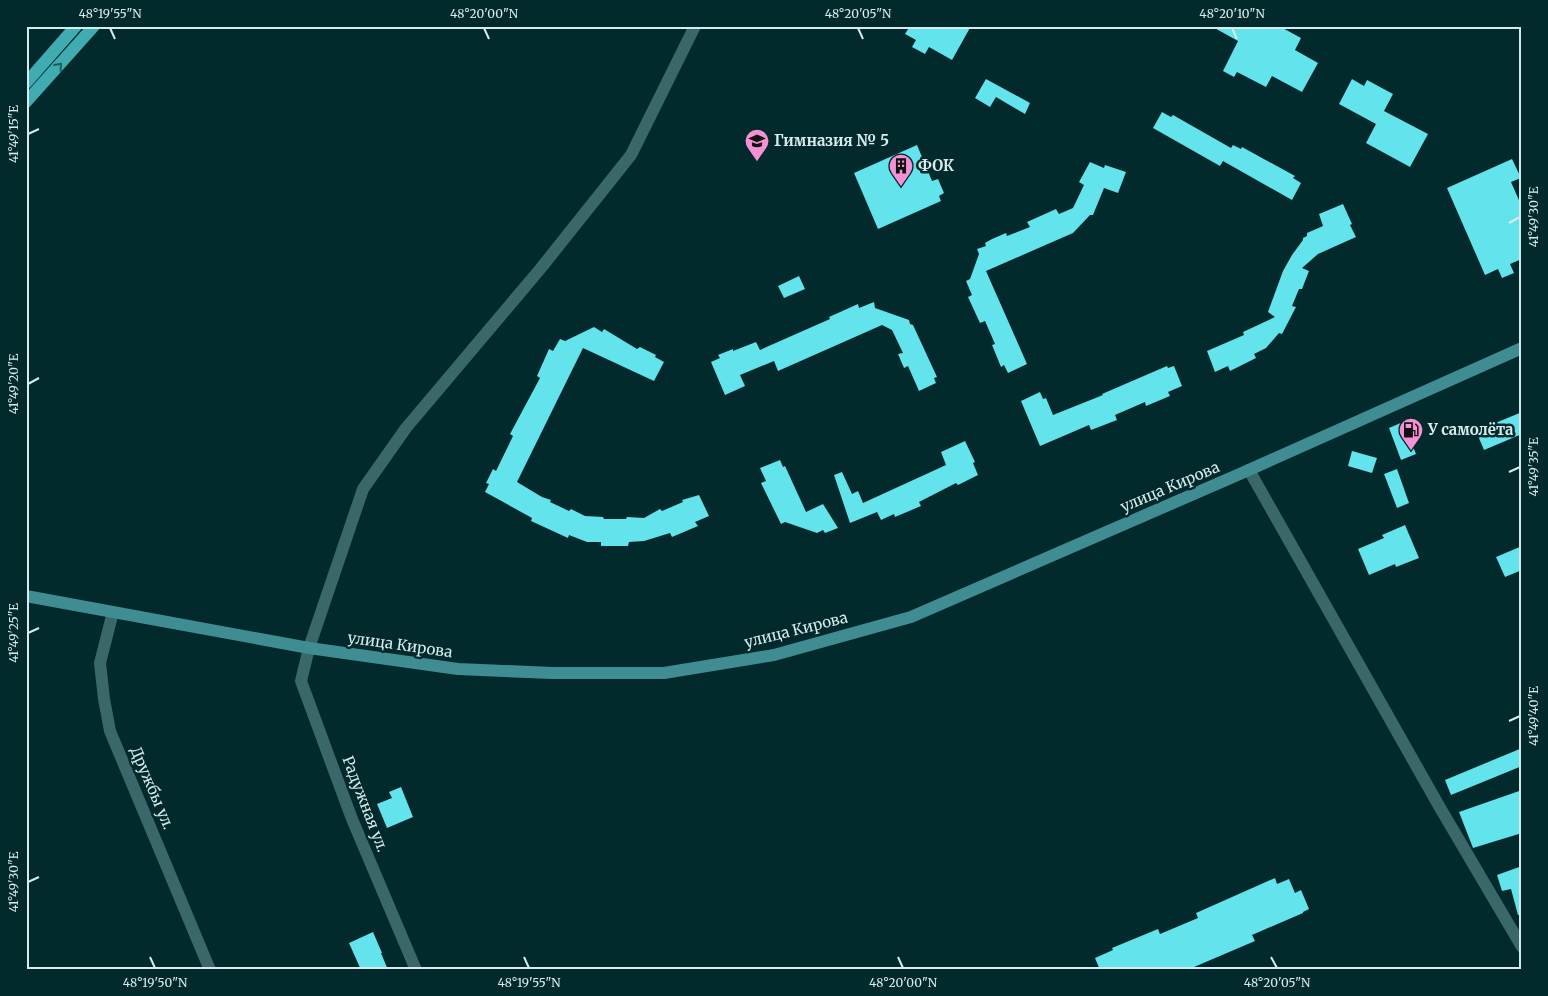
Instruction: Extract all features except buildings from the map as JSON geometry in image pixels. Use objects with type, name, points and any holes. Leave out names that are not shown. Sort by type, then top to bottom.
[{"type":"main road","points":[[26,83],[76,26]]},
{"type":"main road","points":[[26,102],[94,26]]},
{"type":"main road","name":"улица Кирова","points":[[26,596],[309,648],[458,669],[552,673],[664,673],[774,654],[911,617],[1249,470],[1522,348]]},
{"type":"street","name":"Радужная ул.","points":[[416,970],[352,819],[301,681],[309,648],[363,489],[406,428],[541,268],[631,155],[695,26]]},
{"type":"street","points":[[1249,470],[1439,806],[1522,947]]},
{"type":"street","name":"Дружбы ул.","points":[[113,612],[100,663],[110,731],[210,970]]},
{"type":"place","name":"Гимназия № 5","points":[[757,162]]},
{"type":"place","name":"ФОК","points":[[901,187]]},
{"type":"place","name":"У самолёта","points":[[1411,451]]}]
